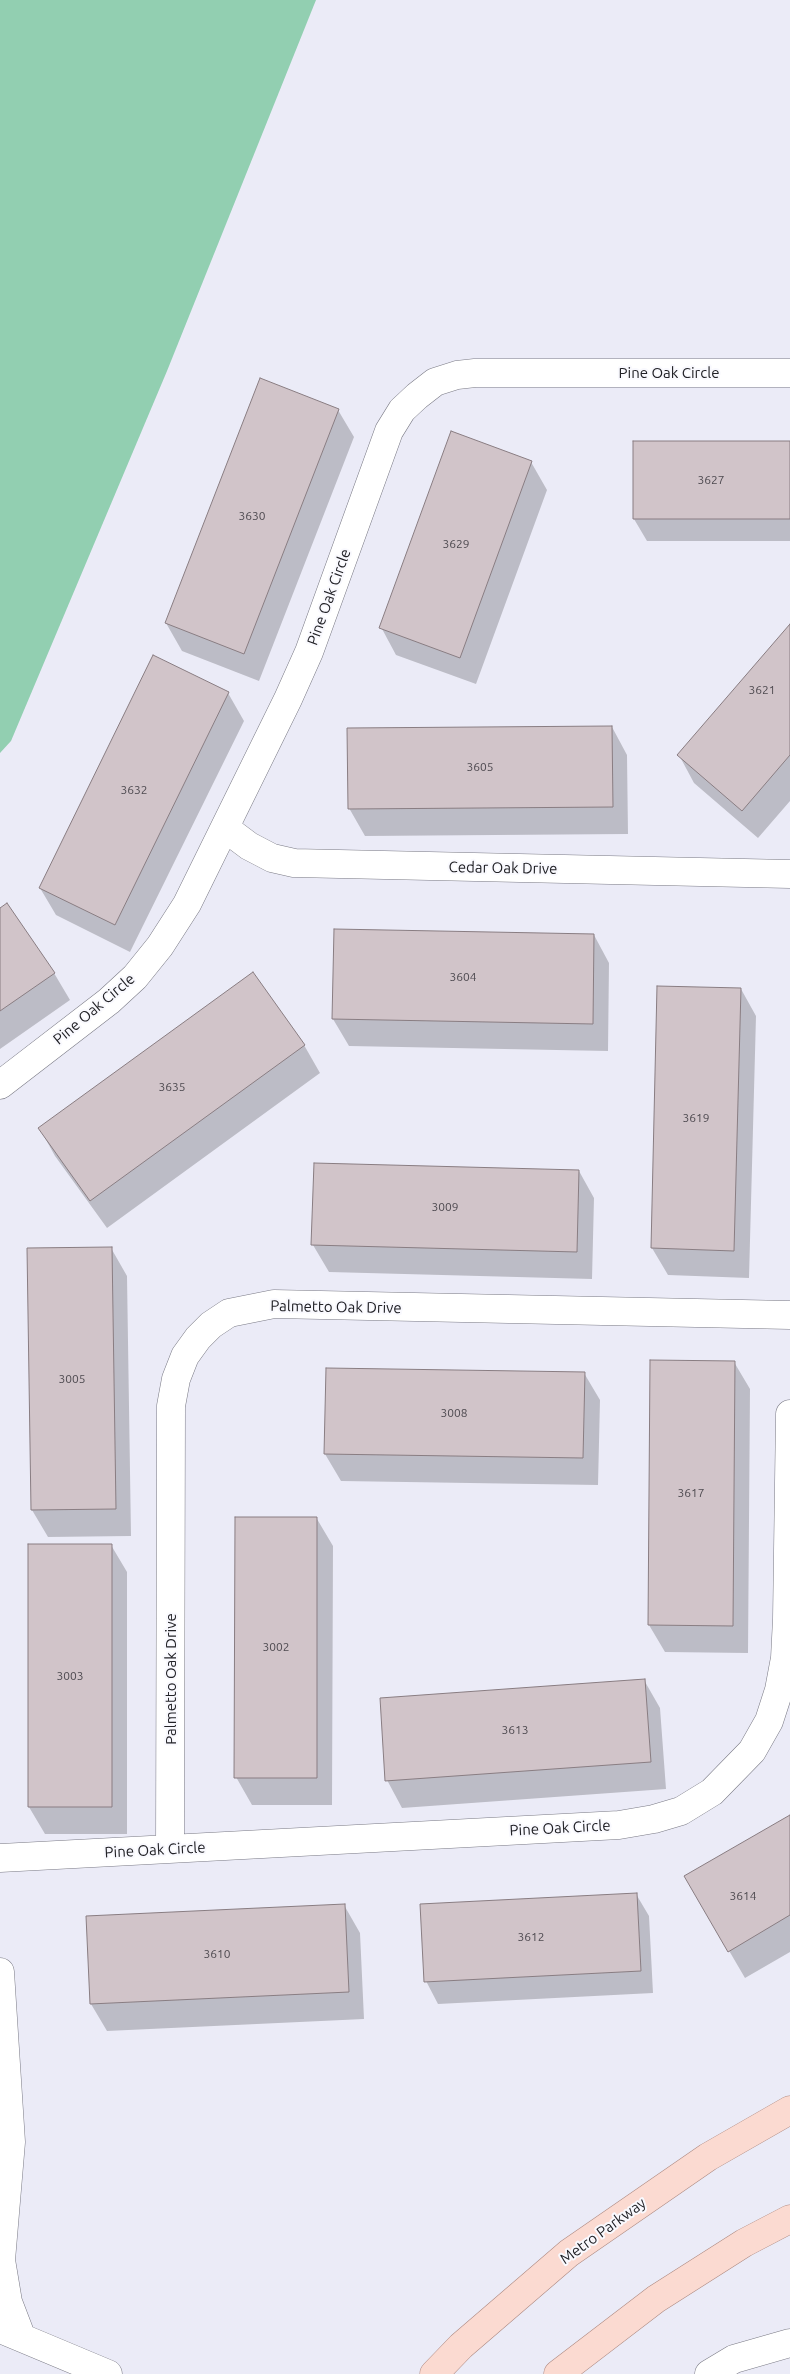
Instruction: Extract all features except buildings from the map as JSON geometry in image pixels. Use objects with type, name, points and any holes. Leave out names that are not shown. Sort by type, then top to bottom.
[{"type":"main road","name":"Metro Parkway","points":[[434,2374],[461,2346],[570,2253],[708,2157],[790,2110]]},
{"type":"main road","points":[[558,2374],[656,2299],[744,2243],[790,2220]]},
{"type":"street","name":"Pine Oak Circle","points":[[0,1085],[109,1001],[135,977],[160,946],[187,904],[309,652],[389,431],[402,410],[417,396],[435,382],[457,375],[790,373]]},
{"type":"street","name":"Cedar Oak Drive","points":[[225,828],[249,846],[272,858],[294,863],[790,874]]},
{"type":"street","name":"Palmetto Oak Drive","points":[[170,1849],[172,1406],[176,1378],[185,1356],[198,1338],[211,1325],[229,1313],[274,1304],[790,1316]]},
{"type":"street","name":"Pine Oak Circle","points":[[0,1858],[619,1825],[654,1819],[681,1811],[712,1792],[752,1751],[769,1721],[779,1690],[785,1658],[787,1619],[790,1414]]},
{"type":"street","points":[[0,1972],[11,2142],[4,2191],[1,2260],[8,2302],[10,2332],[108,2374]]},
{"type":"street","points":[[709,2374],[734,2359],[790,2343]]},
{"type":"green space","points":[[0,0],[316,0],[167,371],[11,741],[0,753]]}]
